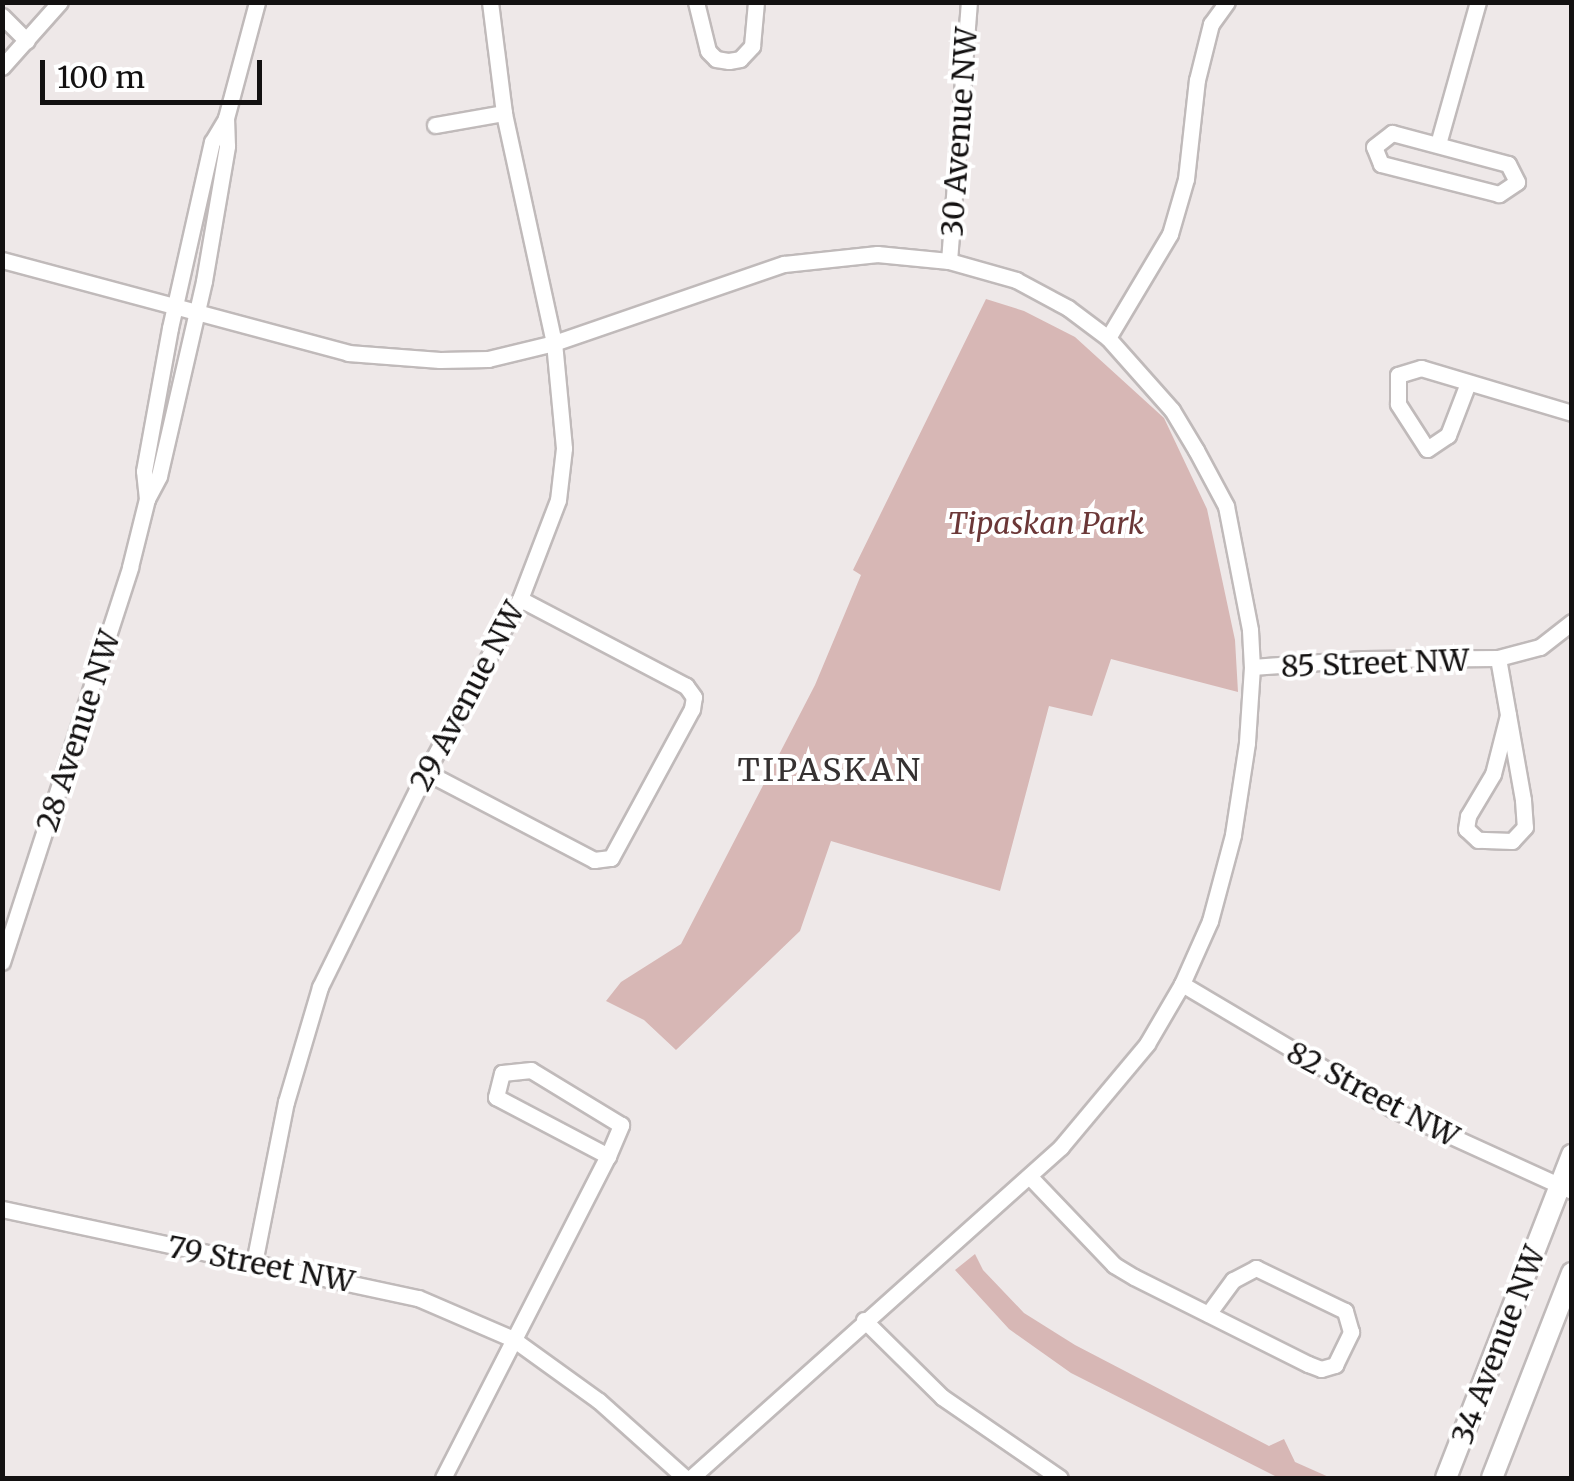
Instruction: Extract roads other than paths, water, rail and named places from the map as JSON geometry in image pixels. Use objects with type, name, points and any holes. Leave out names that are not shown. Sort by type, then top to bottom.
[{"type":"main road","name":"34 Avenue NW","points":[[1446,1478],[1566,1189],[1572,1155]]},
{"type":"main road","name":"34 Avenue NW","points":[[1492,1478],[1572,1273]]},
{"type":"street","points":[[2,67],[60,2]]},
{"type":"street","name":"28 Avenue NW","points":[[147,498],[144,472],[174,306],[212,142],[226,118],[256,2]]},
{"type":"street","name":"29 Avenue NW","points":[[254,1263],[286,1102],[320,986],[426,772],[520,599],[558,500],[564,448],[554,342],[504,113],[490,2]]},
{"type":"street","points":[[696,2],[708,51],[716,59],[729,61],[740,59],[752,46],[756,2]]},
{"type":"street","name":"30 Avenue NW","points":[[949,261],[970,2]]},
{"type":"street","points":[[1108,338],[1170,234],[1186,179],[1197,80],[1211,24],[1227,2]]},
{"type":"street","points":[[1438,144],[1478,2]]},
{"type":"street","points":[[2,16],[26,40]]},
{"type":"street","points":[[435,125],[504,113]]},
{"type":"street","name":"28 Avenue NW","points":[[2,962],[130,567],[147,498],[159,476],[198,313],[227,146],[226,118]]},
{"type":"street","points":[[1392,133],[1438,144],[1508,164],[1517,182],[1499,194],[1381,164],[1374,148],[1392,133]]},
{"type":"street","points":[[2,260],[348,353],[488,359],[554,342],[784,264],[877,254],[949,261],[1016,280],[1068,308],[1108,338],[1172,410],[1226,506],[1250,630],[1252,666],[1247,743],[1232,835],[1210,921],[1182,984],[1146,1044],[1030,1178],[688,1478]]},
{"type":"street","points":[[1468,383],[1448,434],[1427,449],[1398,404],[1398,375],[1422,368],[1572,413]]},
{"type":"street","points":[[426,772],[603,862],[611,858],[694,698],[686,686],[520,599]]},
{"type":"street","name":"85 Street NW","points":[[1252,666],[1363,659],[1498,658],[1540,647],[1572,622]]},
{"type":"street","name":"85 Street NW","points":[[1498,658],[1508,715],[1525,828],[1512,841],[1478,840],[1466,829],[1468,816],[1493,774],[1508,715]]},
{"type":"street","name":"82 Street NW","points":[[1182,984],[1394,1110],[1566,1189]]},
{"type":"street","points":[[444,1478],[608,1156],[621,1125],[531,1070],[502,1073],[496,1096],[608,1156]]},
{"type":"street","points":[[1030,1178],[1114,1264],[1208,1314],[1321,1369],[1335,1365],[1351,1332],[1346,1312],[1256,1268],[1233,1280],[1208,1314]]},
{"type":"street","name":"79 Street NW","points":[[2,1209],[398,1291],[513,1339],[599,1401],[688,1478]]},
{"type":"street","points":[[864,1320],[942,1397],[1060,1478]]},
{"type":"district","name":"TIPASKAN","points":[[830,770]]},
{"type":"park label","name":"Tipaskan Park","points":[[1046,523]]}]
